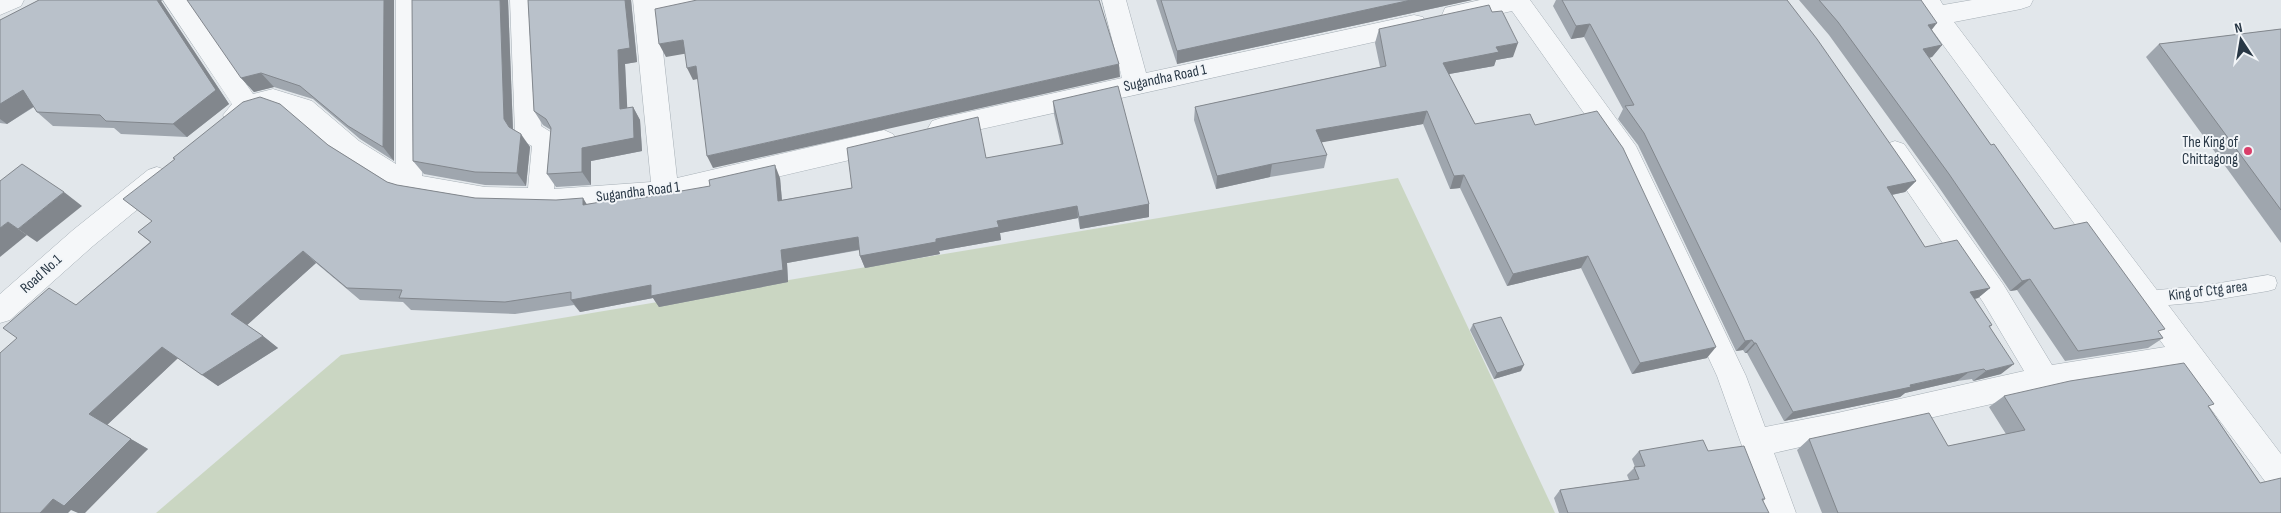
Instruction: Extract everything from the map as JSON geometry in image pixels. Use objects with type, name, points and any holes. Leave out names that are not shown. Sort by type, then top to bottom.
[{"type":"street","points":[[0,6],[12,0]]},
{"type":"street","points":[[175,0],[248,106]]},
{"type":"street","points":[[408,0],[409,185]]},
{"type":"street","points":[[522,0],[528,132],[545,141],[540,200]]},
{"type":"street","points":[[665,192],[645,4],[687,0]]},
{"type":"street","points":[[1114,0],[1136,84]]},
{"type":"street","points":[[1518,0],[1627,154],[1732,376],[1781,513]]},
{"type":"street","name":"Sugandha Road 1","points":[[218,130],[248,106],[273,99],[303,108],[350,149],[409,185],[485,198],[540,200],[565,200],[665,192],[909,135],[1518,0]]},
{"type":"street","points":[[1932,8],[2021,0]]},
{"type":"street","points":[[1932,8],[2146,299],[2281,478]]},
{"type":"street","points":[[1881,132],[1993,293],[2045,379]]},
{"type":"street","name":"Road No.1","points":[[0,311],[83,238],[172,166]]},
{"type":"street","points":[[1756,443],[1837,427],[2045,379],[2189,356]]},
{"type":"lane","name":"King of Ctg area","points":[[2146,299],[2202,294],[2268,283]]},
{"type":"green space","points":[[1398,178],[1555,513],[156,513],[341,355]]},
{"type":"building","points":[[39,0],[157,0],[216,90],[173,124],[106,121],[100,115],[37,112],[23,90],[0,104],[0,20]]},
{"type":"building","points":[[187,0],[384,0],[383,147],[348,126],[300,86],[261,73],[241,78]]},
{"type":"building","points":[[412,0],[500,0],[504,119],[509,127],[521,134],[517,173],[475,172],[413,161]]},
{"type":"building","points":[[528,0],[625,0],[630,48],[618,50],[620,109],[633,107],[634,138],[582,148],[582,172],[547,174],[551,128],[546,119],[534,111]]},
{"type":"building","points":[[697,0],[1099,0],[1119,64],[707,156],[696,66],[687,68],[683,40],[659,44],[655,9]]},
{"type":"building","points":[[1161,0],[1411,0],[1177,51]]},
{"type":"building","points":[[1562,0],[1787,0],[1817,39],[1916,181],[1887,187],[1925,247],[1957,240],[1990,288],[1970,292],[1992,325],[1989,326],[2014,364],[1986,371],[1984,369],[1969,372],[1910,385],[1911,387],[1793,412],[1756,343],[1752,340],[1745,341],[1644,133],[1625,106],[1634,105],[1590,24],[1576,26]]},
{"type":"building","points":[[1819,0],[1921,0],[1937,23],[1928,25],[1942,45],[1923,49],[1991,145],[1994,144],[2054,229],[2087,222],[2165,329],[2158,331],[2163,338],[2078,351],[2030,279],[2022,281],[1949,174],[1838,22]]},
{"type":"building","points":[[1489,5],[1492,12],[1502,11],[1518,43],[1496,47],[1499,52],[1443,63],[1475,124],[1530,114],[1535,125],[1597,111],[1623,148],[1716,347],[1640,363],[1588,256],[1513,274],[1464,175],[1454,176],[1427,111],[1316,130],[1327,155],[1217,176],[1195,107],[1386,66],[1379,29]]},
{"type":"building","name":"The King of Chittagong","points":[[2281,29],[2281,210],[2159,44]]},
{"type":"building","points":[[1118,86],[1149,204],[1079,217],[1077,206],[997,221],[999,227],[936,239],[936,242],[860,256],[858,237],[781,250],[783,270],[651,296],[651,285],[571,300],[571,292],[505,302],[399,298],[402,290],[347,288],[303,251],[231,314],[263,336],[202,375],[162,347],[89,414],[131,439],[64,506],[53,499],[40,513],[0,513],[0,353],[17,338],[3,328],[49,288],[76,305],[151,242],[138,232],[152,221],[123,199],[175,159],[173,158],[243,102],[260,97],[280,104],[328,145],[387,182],[475,198],[556,200],[583,198],[583,205],[635,196],[635,199],[710,186],[709,180],[775,165],[778,201],[852,188],[847,148],[978,117],[986,158],[1063,144],[1053,101]]},
{"type":"building","points":[[22,164],[64,192],[18,229],[8,222],[0,228],[0,181]]},
{"type":"building","points":[[1501,317],[1524,365],[1497,373],[1473,324]]},
{"type":"building","points":[[2184,363],[2214,404],[2208,406],[2260,483],[2281,478],[2281,513],[1838,513],[1809,439],[1929,413],[1948,446],[2025,430],[2004,396],[2070,381]]},
{"type":"building","points":[[1703,440],[1708,451],[1744,446],[1765,499],[1762,499],[1769,513],[1568,513],[1560,490],[1639,479],[1634,467],[1645,466],[1639,451]]},
{"type":"place","name":"The King of Chittagong","points":[[2248,151]]}]
